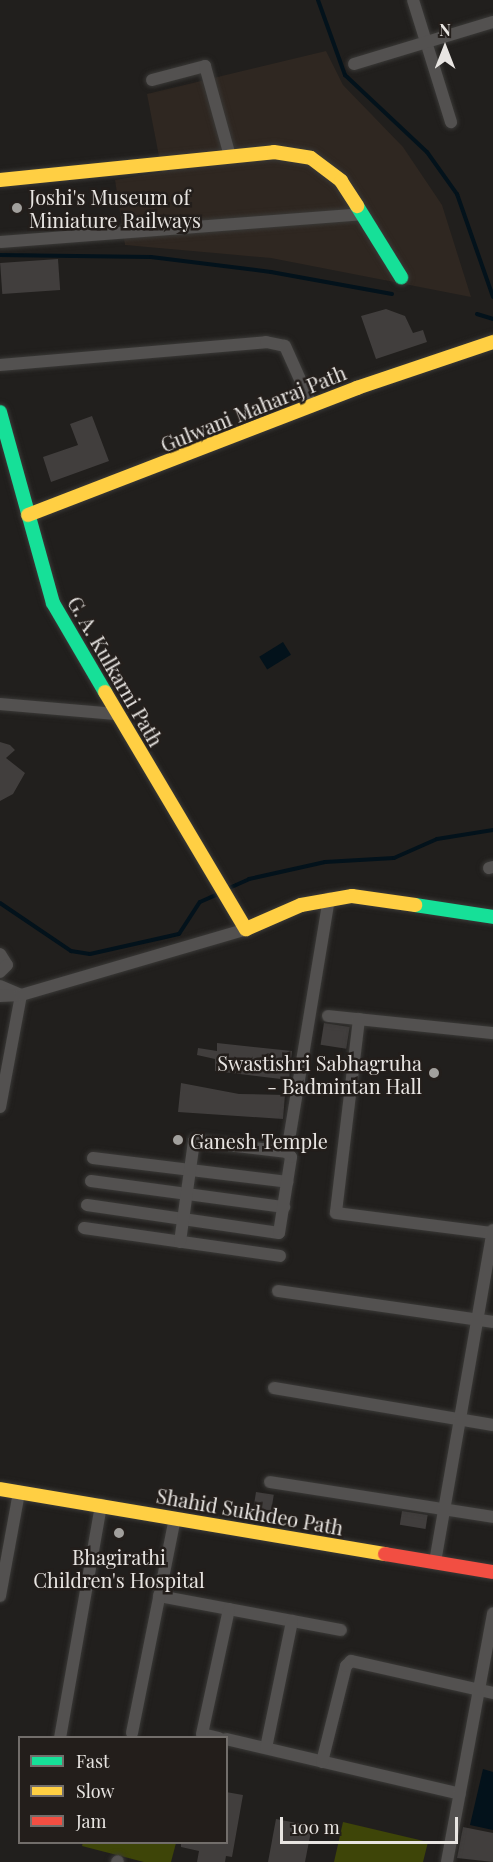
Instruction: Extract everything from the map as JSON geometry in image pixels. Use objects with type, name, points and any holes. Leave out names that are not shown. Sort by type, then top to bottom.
[{"type":"street","points":[[413,0],[451,122]]},
{"type":"street","points":[[354,64],[493,22]]},
{"type":"street","points":[[152,80],[205,66],[230,156]]},
{"type":"street","points":[[0,180],[274,152],[311,158],[341,181],[401,277]]},
{"type":"street","points":[[0,242],[362,214]]},
{"type":"street","points":[[0,365],[266,342],[285,346],[312,406]]},
{"type":"street","name":"Gulwani Maharaj Path","points":[[28,515],[312,406],[487,344]]},
{"type":"street","name":"G. A. Kulkarni Path","points":[[0,412],[53,603],[116,714],[246,929]]},
{"type":"street","points":[[0,704],[116,714]]},
{"type":"street","points":[[0,996],[21,995],[246,929],[329,898],[352,896],[493,917]]},
{"type":"street","points":[[287,1152],[329,898]]},
{"type":"street","points":[[0,954],[7,964],[0,972]]},
{"type":"street","points":[[0,986],[21,995]]},
{"type":"street","points":[[0,1107],[5,1052],[21,995]]},
{"type":"street","points":[[328,1016],[493,1033]]},
{"type":"street","points":[[359,1019],[336,1213],[493,1232],[458,1419],[435,1562]]},
{"type":"street","points":[[87,1205],[183,1220],[279,1233],[291,1157],[287,1152],[194,1141],[187,1192],[183,1220],[180,1242]]},
{"type":"street","points":[[93,1158],[288,1182]]},
{"type":"street","points":[[91,1181],[187,1192],[284,1207]]},
{"type":"street","points":[[84,1228],[280,1257]]},
{"type":"street","points":[[278,1291],[493,1322]]},
{"type":"street","points":[[274,1388],[493,1425]]},
{"type":"street","points":[[270,1482],[493,1517]]},
{"type":"street","name":"Shahid Sukhdeo Path","points":[[0,1488],[493,1572]]},
{"type":"street","points":[[0,1596],[19,1492]]},
{"type":"street","points":[[60,1736],[101,1505]]},
{"type":"street","points":[[132,1733],[175,1518]]},
{"type":"street","points":[[159,1596],[341,1630]]},
{"type":"street","points":[[213,1736],[202,1734],[229,1609]]},
{"type":"street","points":[[447,1862],[493,1613]]},
{"type":"street","points":[[266,1749],[292,1621]]},
{"type":"street","points":[[322,1762],[349,1662],[493,1693]]},
{"type":"street","points":[[228,1740],[460,1794]]},
{"type":"shaded area","points":[[326,51],[343,85],[403,147],[442,205],[471,297],[271,258],[125,245],[115,180],[162,172],[147,94]]},
{"type":"shaded area","points":[[283,642],[291,655],[267,670],[259,657]]},
{"type":"shaded area","points":[[483,1769],[493,1772],[493,1830],[470,1825]]},
{"type":"green space","points":[[343,1822],[428,1842],[423,1862],[334,1862]]},
{"type":"green space","points":[[82,1844],[176,1844],[171,1862],[144,1862],[82,1846]]},
{"type":"building","points":[[58,259],[60,290],[2,294],[0,263]]},
{"type":"building","points":[[386,309],[405,316],[413,333],[423,330],[427,342],[376,359],[361,316]]},
{"type":"building","points":[[92,416],[109,461],[51,482],[43,457],[78,445],[70,424]]},
{"type":"building","points":[[0,742],[10,745],[15,750],[6,758],[25,773],[13,794],[0,801]]},
{"type":"building","points":[[324,1023],[350,1027],[346,1049],[321,1045]]},
{"type":"building","points":[[217,1043],[292,1051],[289,1080],[215,1071],[215,1059],[197,1055],[198,1048],[217,1051]]},
{"type":"building","points":[[181,1083],[239,1094],[285,1095],[283,1119],[178,1112]]},
{"type":"building","points":[[256,1492],[274,1495],[271,1511],[253,1508]]},
{"type":"building","points":[[402,1511],[428,1515],[425,1529],[400,1525]]},
{"type":"building","points":[[228,1792],[243,1795],[232,1857],[226,1856],[225,1862],[197,1862],[199,1851],[181,1847],[181,1844],[228,1844]]},
{"type":"building","points":[[276,1819],[312,1826],[305,1862],[268,1862]]},
{"type":"building","points":[[463,1827],[493,1833],[493,1862],[457,1858]]},
{"type":"waterway","points":[[318,0],[345,75],[427,152],[457,194],[493,297]]},
{"type":"waterway","points":[[0,255],[151,257],[271,272],[392,294]]},
{"type":"waterway","points":[[477,314],[493,319]]},
{"type":"waterway","points":[[227,889],[249,879],[325,862],[394,858],[437,839],[493,830]]},
{"type":"waterway","points":[[0,903],[71,951],[90,954],[179,934],[200,902],[218,894]]},
{"type":"traffic: fast","points":[[357,206],[401,277]]},
{"type":"traffic: fast","points":[[0,412],[53,603],[105,692]]},
{"type":"traffic: fast","points":[[415,905],[493,917]]},
{"type":"traffic: slow","points":[[0,180],[274,152],[311,158],[341,181],[357,206]]},
{"type":"traffic: slow","points":[[28,515],[357,388],[493,342]]},
{"type":"traffic: slow","points":[[105,692],[246,929],[301,905],[352,896],[415,905]]},
{"type":"traffic: slow","points":[[0,1489],[385,1554]]},
{"type":"traffic: jam","points":[[385,1554],[493,1572]]},
{"type":"place","name":"Joshi's Museum of Miniature Railways","points":[[17,208]]},
{"type":"place","name":"Swastishri Sabhagruha - Badmintan Hall","points":[[434,1073]]},
{"type":"place","name":"Ganesh Temple","points":[[178,1140]]},
{"type":"place","name":"Bhagirathi Children's Hospital","points":[[119,1533]]}]
